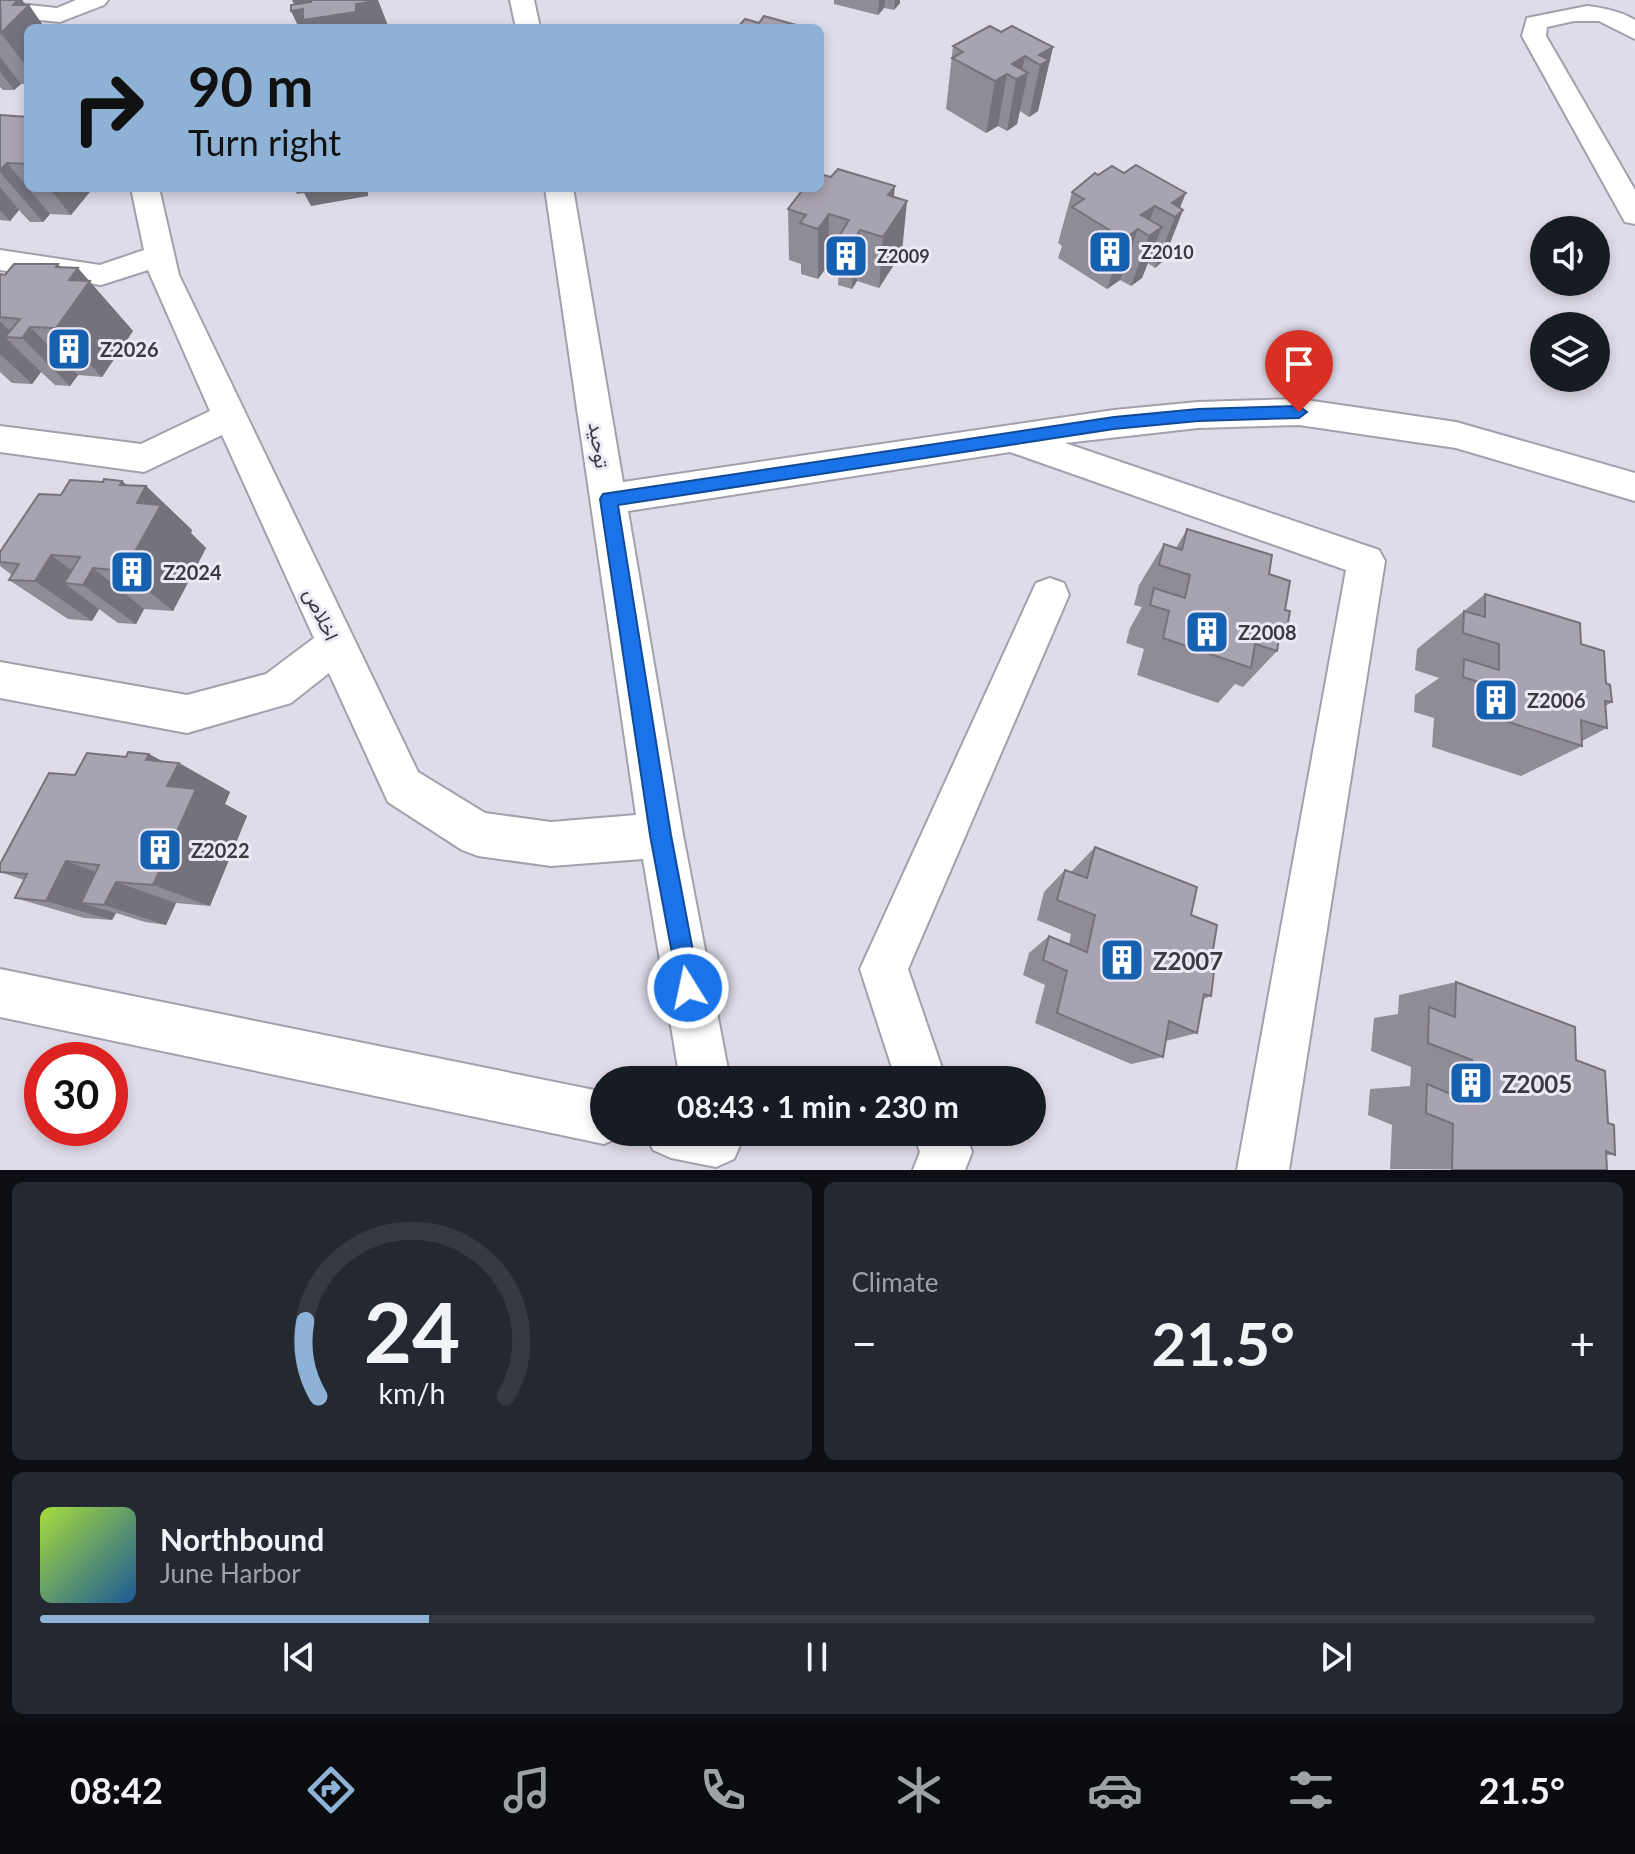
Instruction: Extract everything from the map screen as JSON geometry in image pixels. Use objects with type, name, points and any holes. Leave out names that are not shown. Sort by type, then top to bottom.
[{"type":"street","points":[[522,0],[527,24]]},
{"type":"street","points":[[0,9],[60,15],[102,5]]},
{"type":"street","points":[[1635,32],[1599,13],[1566,13],[1535,23],[1534,36],[1635,215]]},
{"type":"street","name":"اخلاص","points":[[146,192],[164,275],[403,787],[478,834],[551,844],[661,835]]},
{"type":"street","name":"توحید","points":[[560,192],[661,835],[702,1066]]},
{"type":"street","points":[[0,260],[101,275],[159,255]]},
{"type":"street","points":[[609,499],[1011,439],[1198,415],[1299,412],[1456,435],[1635,487]]},
{"type":"street","points":[[0,439],[144,458],[230,416]]},
{"type":"street","points":[[1011,439],[1366,561],[1263,1170]]},
{"type":"street","points":[[916,1066],[884,969],[1050,595]]},
{"type":"street","points":[[0,680],[187,714],[277,690],[336,644]]},
{"type":"street","points":[[0,993],[590,1115]]},
{"type":"street","points":[[939,1170],[946,1152],[944,1146]]},
{"type":"building","points":[[0,0],[18,0],[13,5],[29,5],[1,33]]},
{"type":"building","points":[[311,0],[369,2],[356,4],[356,12],[303,20],[303,9],[291,11],[291,5]]},
{"type":"building","points":[[764,16],[793,24],[741,24],[745,19],[759,23]]},
{"type":"building","points":[[990,26],[1001,32],[1012,26],[1053,47],[1039,55],[1049,60],[1040,65],[1025,56],[1012,64],[1028,73],[1016,79],[1007,74],[995,81],[952,58],[963,52],[953,46]]},
{"type":"building","points":[[0,115],[24,117],[24,164],[7,163],[0,170]]},
{"type":"building","points":[[1136,165],[1186,193],[1172,203],[1183,210],[1175,217],[1155,206],[1141,215],[1162,227],[1149,236],[1138,229],[1124,239],[1072,207],[1084,199],[1072,192],[1095,173],[1098,175],[1112,166],[1124,173]]},
{"type":"building","points":[[838,169],[895,186],[888,195],[907,201],[883,237],[860,230],[854,239],[840,235],[849,220],[829,214],[818,229],[800,223],[806,215],[788,209],[801,192],[824,192],[824,175],[831,177]]},
{"type":"building","points":[[14,264],[58,264],[56,267],[78,268],[69,280],[90,281],[56,328],[30,327],[22,338],[5,337],[20,319],[0,317],[0,274],[5,275]]},
{"type":"building","points":[[104,479],[122,481],[120,485],[146,486],[137,503],[161,505],[124,571],[93,568],[83,585],[64,583],[80,557],[51,555],[35,581],[9,580],[19,564],[0,562],[0,552],[39,494],[61,495],[70,480],[103,482]]},
{"type":"building","points":[[1187,529],[1272,555],[1269,574],[1290,581],[1285,610],[1290,611],[1287,628],[1281,626],[1277,651],[1255,644],[1251,668],[1163,638],[1169,611],[1150,605],[1154,588],[1185,598],[1190,575],[1159,565],[1164,544],[1182,550]]},
{"type":"building","points":[[1485,594],[1580,623],[1581,644],[1604,651],[1606,683],[1610,685],[1612,702],[1605,701],[1607,728],[1581,720],[1582,746],[1484,714],[1485,684],[1463,677],[1464,659],[1499,670],[1499,644],[1463,633],[1464,611],[1485,617]]},
{"type":"building","points":[[128,752],[149,754],[146,760],[179,763],[167,786],[196,789],[153,885],[116,882],[104,905],[81,903],[99,865],[66,861],[46,901],[15,898],[27,874],[0,872],[0,864],[49,773],[75,775],[87,753],[126,757]]},
{"type":"building","name":"Z2007","points":[[1095,847],[1197,887],[1191,915],[1217,925],[1210,969],[1214,972],[1211,996],[1204,994],[1197,1033],[1169,1021],[1163,1057],[1057,1013],[1067,971],[1043,960],[1049,936],[1087,952],[1095,915],[1057,900],[1065,870],[1087,878]]},
{"type":"building","points":[[1456,982],[1575,1027],[1576,1060],[1605,1071],[1608,1123],[1614,1125],[1615,1155],[1606,1151],[1607,1170],[1452,1170],[1453,1124],[1426,1113],[1427,1084],[1470,1102],[1472,1060],[1428,1043],[1429,1007],[1455,1017]]},
{"type":"place","name":"Z2010","points":[[1110,252]]},
{"type":"place","name":"Z2009","points":[[846,256]]},
{"type":"place","name":"Z2026","points":[[69,349]]},
{"type":"place","name":"Z2024","points":[[132,572]]},
{"type":"place","name":"Z2008","points":[[1207,632]]},
{"type":"place","name":"Z2006","points":[[1496,700]]},
{"type":"place","name":"Z2022","points":[[160,850]]},
{"type":"place","name":"Z2007","points":[[1122,960]]},
{"type":"place","name":"Z2005","points":[[1471,1083]]},
{"type":"route","points":[[688,988],[609,499],[1114,423],[1198,415],[1299,412]]}]
